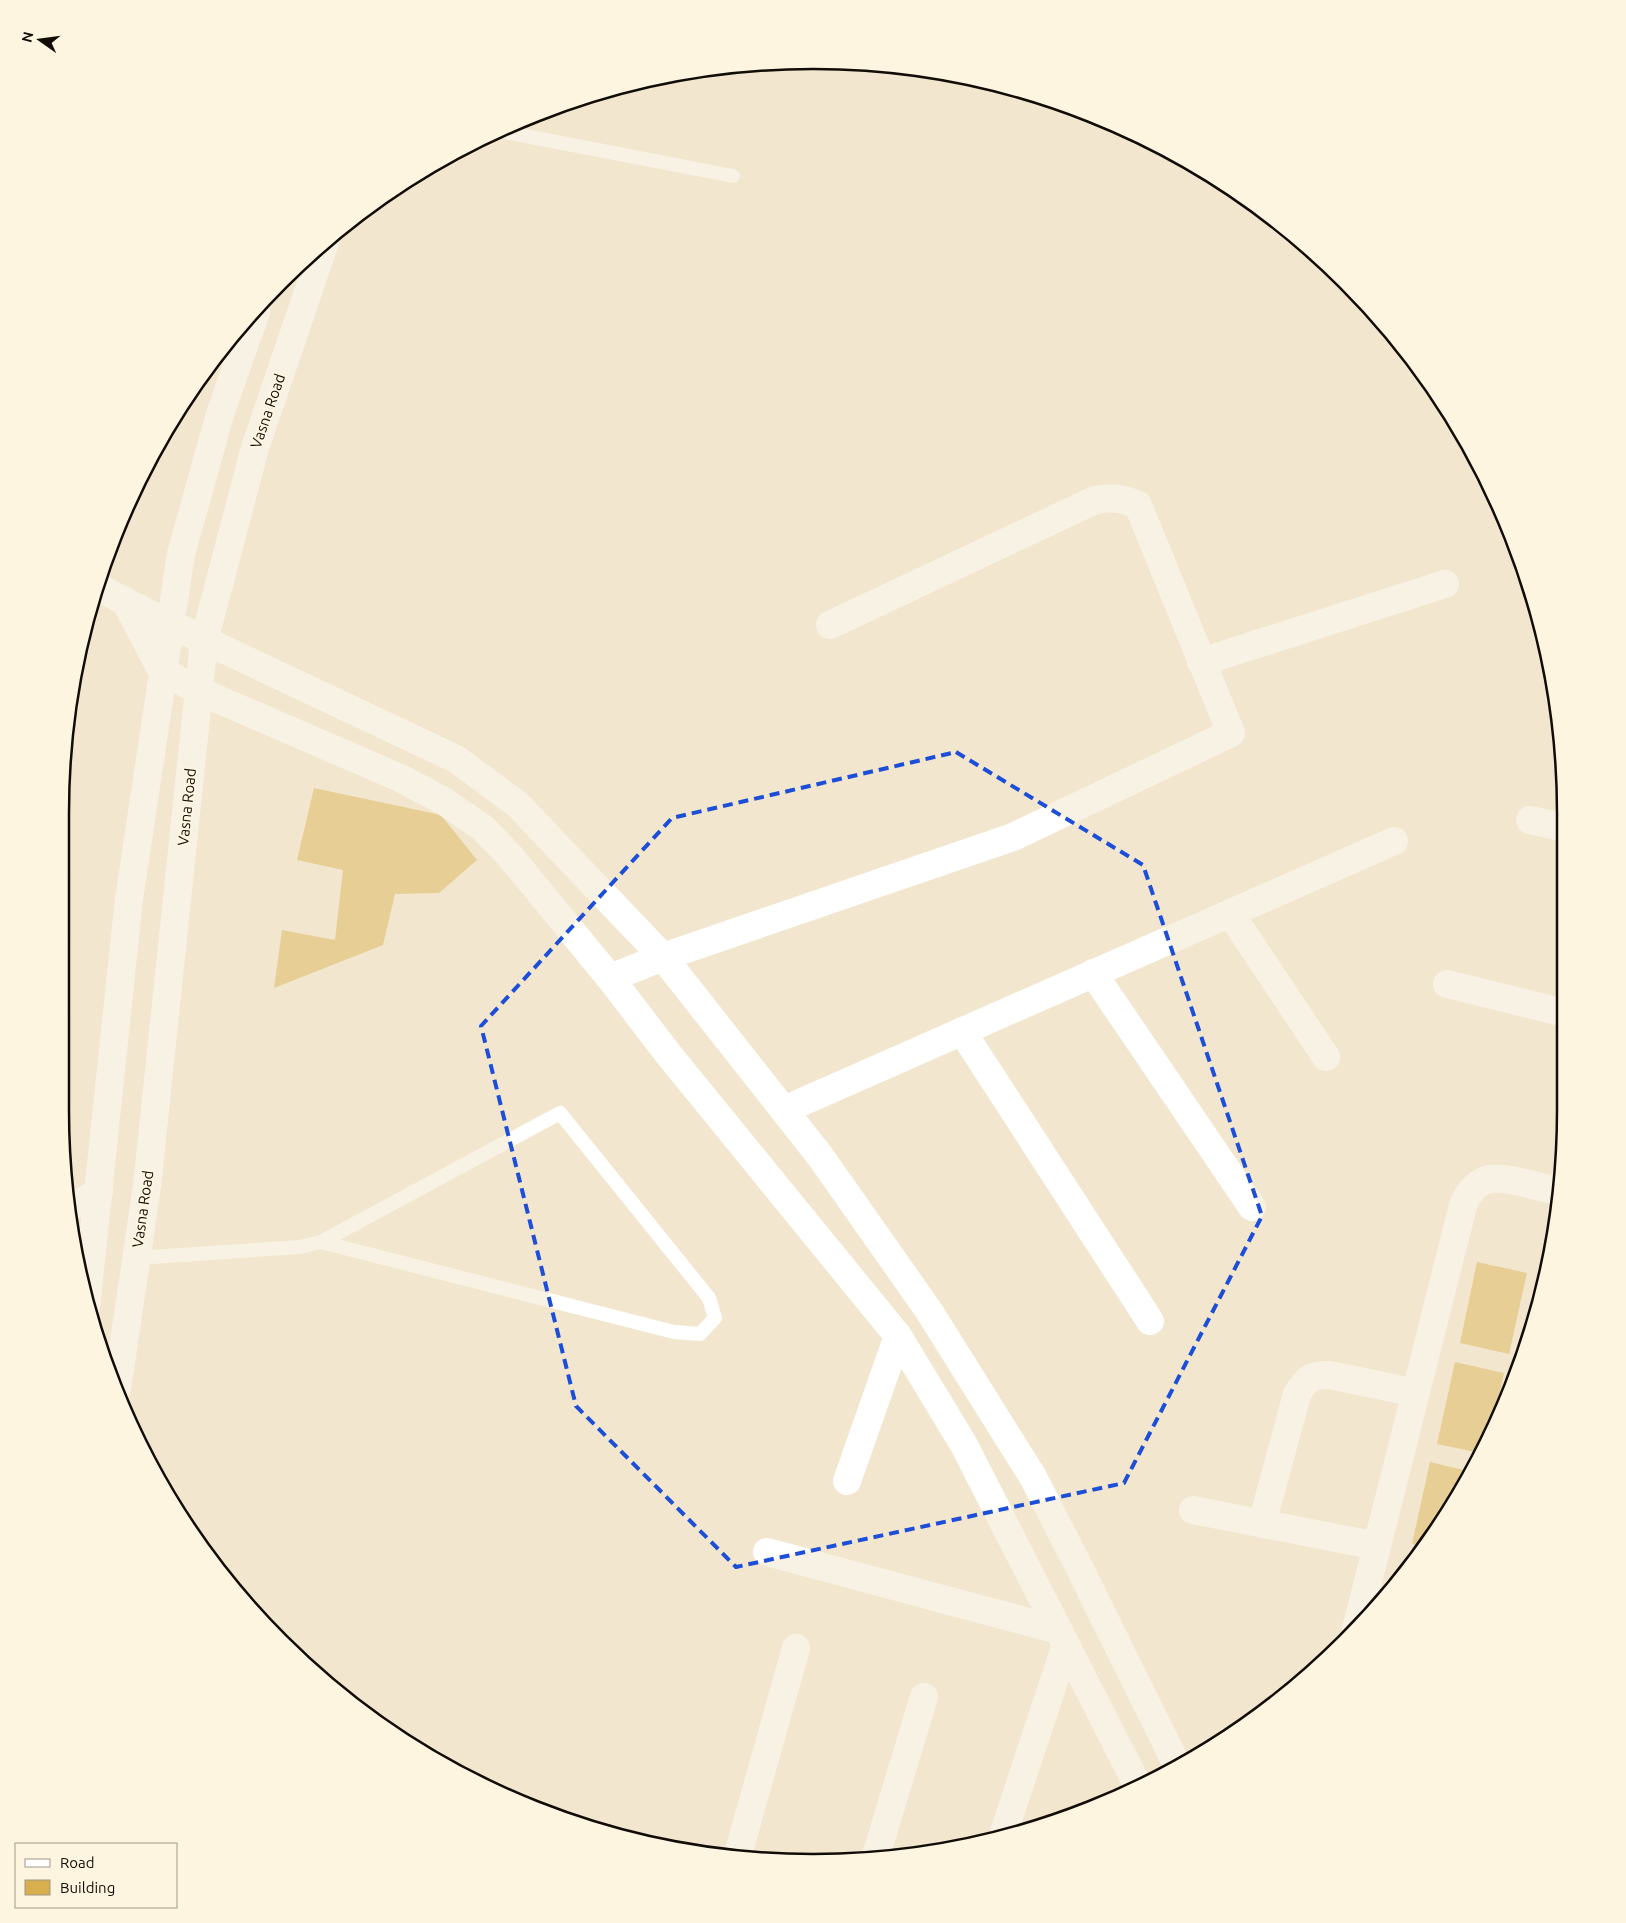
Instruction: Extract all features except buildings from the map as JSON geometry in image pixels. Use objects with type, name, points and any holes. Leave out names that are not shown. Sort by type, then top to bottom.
[{"type":"street","name":"Vasna Road","points":[[119,1378],[148,1177],[204,640],[255,448],[321,254]]},
{"type":"street","points":[[89,1280],[129,899],[181,554],[221,411],[252,323]]},
{"type":"street","points":[[610,978],[663,957],[1013,836],[1231,734],[1138,505],[1125,499],[1111,497],[1095,500],[830,625]]},
{"type":"street","points":[[1201,662],[1445,584]]},
{"type":"street","points":[[103,590],[170,624],[456,759],[517,804],[663,957],[820,1156],[929,1311],[1032,1477],[1078,1565],[1175,1760]]},
{"type":"street","points":[[125,601],[162,671],[199,691],[400,778],[442,800],[474,823],[509,855],[898,1336],[964,1445],[1135,1780]]},
{"type":"street","points":[[1530,820],[1557,826]]},
{"type":"street","points":[[784,1110],[1394,841]]},
{"type":"street","points":[[1230,913],[1326,1057]]},
{"type":"street","points":[[1093,973],[1252,1207]]},
{"type":"street","points":[[1447,984],[1557,1011]]},
{"type":"street","points":[[962,1031],[1150,1322]]},
{"type":"street","points":[[1360,1615],[1464,1202],[1474,1187],[1489,1179],[1502,1179],[1553,1190]]},
{"type":"street","points":[[75,1205],[98,1192]]},
{"type":"street","points":[[847,1481],[898,1336]]},
{"type":"street","points":[[1262,1524],[1297,1394],[1305,1382],[1316,1375],[1330,1375],[1416,1393]]},
{"type":"street","points":[[1193,1510],[1377,1546]]},
{"type":"street","points":[[767,1552],[1062,1637]]},
{"type":"street","points":[[1005,1829],[1062,1637]]},
{"type":"street","points":[[739,1850],[796,1648]]},
{"type":"street","points":[[877,1851],[924,1697]]},
{"type":"lane","points":[[512,132],[733,176]]},
{"type":"lane","points":[[137,1258],[300,1247],[321,1242],[560,1113],[709,1298],[715,1318],[700,1334],[674,1332],[321,1242]]},
{"type":"highlighted area","points":[[956,752],[1143,865],[1262,1216],[1124,1483],[736,1567],[576,1406],[481,1026],[672,818]]}]
